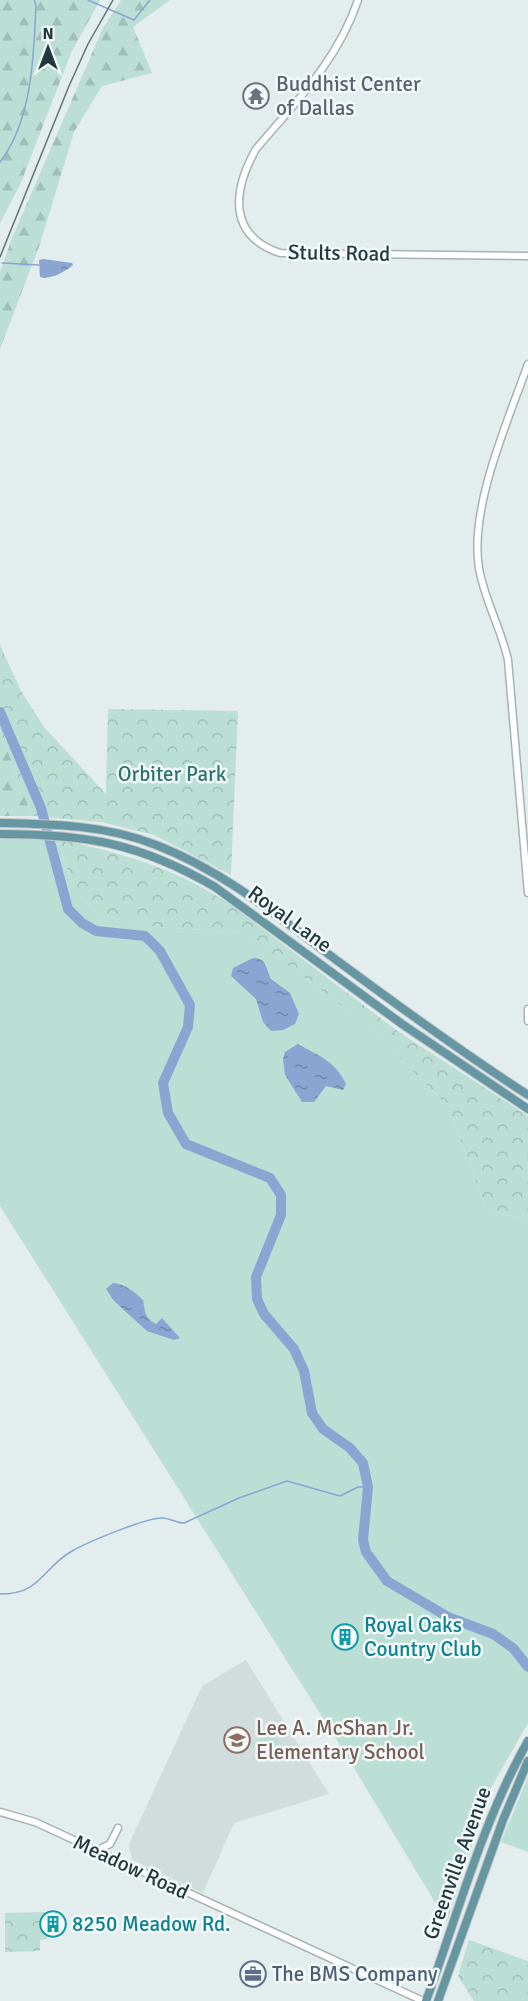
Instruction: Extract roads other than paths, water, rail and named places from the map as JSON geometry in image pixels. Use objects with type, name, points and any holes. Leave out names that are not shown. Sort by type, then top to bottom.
[{"type":"main road","name":"Royal Lane","points":[[0,823],[67,825],[118,833],[155,844],[198,864],[255,900],[405,1011],[528,1095]]},
{"type":"main road","name":"Royal Lane","points":[[0,834],[70,835],[116,844],[145,852],[192,873],[224,893],[402,1024],[528,1109]]},
{"type":"main road","points":[[192,873],[198,864]]},
{"type":"main road","name":"Greenville Avenue","points":[[425,2001],[485,1833],[507,1781],[528,1741]]},
{"type":"main road","name":"Greenville Avenue","points":[[438,2001],[477,1890],[528,1761]]},
{"type":"main road","points":[[507,1781],[517,1784]]},
{"type":"main road","points":[[485,1833],[497,1838]]},
{"type":"main road","points":[[466,1886],[477,1890]]},
{"type":"street","name":"Stults Road","points":[[358,0],[342,39],[326,66],[256,149],[248,164],[239,201],[242,222],[247,231],[268,249],[288,254],[528,256]]},
{"type":"street","points":[[528,364],[484,497],[477,540],[481,577],[504,640],[508,660],[528,893]]},
{"type":"street","points":[[528,1009],[528,1021]]},
{"type":"street","name":"Meadow Road","points":[[0,1812],[29,1820],[425,2001]]},
{"type":"street","points":[[96,1851],[113,1841],[118,1828]]},
{"type":"water","points":[[39,260],[73,265],[57,275],[44,278],[40,277]]},
{"type":"water","points":[[253,958],[264,962],[271,979],[290,993],[299,1014],[295,1024],[283,1030],[271,1031],[263,1022],[256,999],[231,976],[233,968]]},
{"type":"water","points":[[298,1044],[337,1069],[346,1084],[343,1090],[326,1086],[314,1102],[302,1102],[285,1075],[283,1059],[285,1052]]},
{"type":"water","points":[[113,1283],[126,1287],[136,1294],[143,1300],[149,1319],[156,1324],[162,1318],[180,1338],[174,1340],[147,1331],[114,1301],[106,1289]]},
{"type":"waterway","points":[[0,162],[11,146],[25,107],[34,45],[36,5],[34,0]]},
{"type":"waterway","points":[[88,0],[134,20],[150,0]]},
{"type":"waterway","points":[[2,263],[39,265]]},
{"type":"waterway","points":[[0,712],[41,808],[68,909],[82,923],[96,931],[145,936],[160,951],[190,1005],[188,1027],[163,1083],[168,1113],[186,1144],[270,1178],[281,1195],[281,1215],[256,1277],[257,1299],[264,1314],[294,1349],[304,1371],[312,1413],[323,1429],[350,1448],[363,1463],[368,1487],[363,1540],[366,1552],[387,1581],[448,1617],[493,1634],[513,1648],[528,1667]]},
{"type":"waterway","points":[[0,1594],[25,1590],[72,1551],[143,1522],[162,1518],[184,1523],[239,1498],[287,1481],[340,1496],[358,1487],[368,1487]]},
{"type":"tram line","points":[[0,257],[69,86],[88,44],[113,0]]},
{"type":"place","name":"Buddhist Center of Dallas","points":[[256,96]]},
{"type":"place","name":"Royal Oaks Country Club","points":[[345,1637]]},
{"type":"place","name":"Lee A. McShan Jr. Elementary School","points":[[237,1740]]},
{"type":"place","name":"8250 Meadow Rd.","points":[[53,1924]]},
{"type":"place","name":"The BMS Company","points":[[253,1974]]},
{"type":"park label","name":"Orbiter Park","points":[[172,774]]}]
